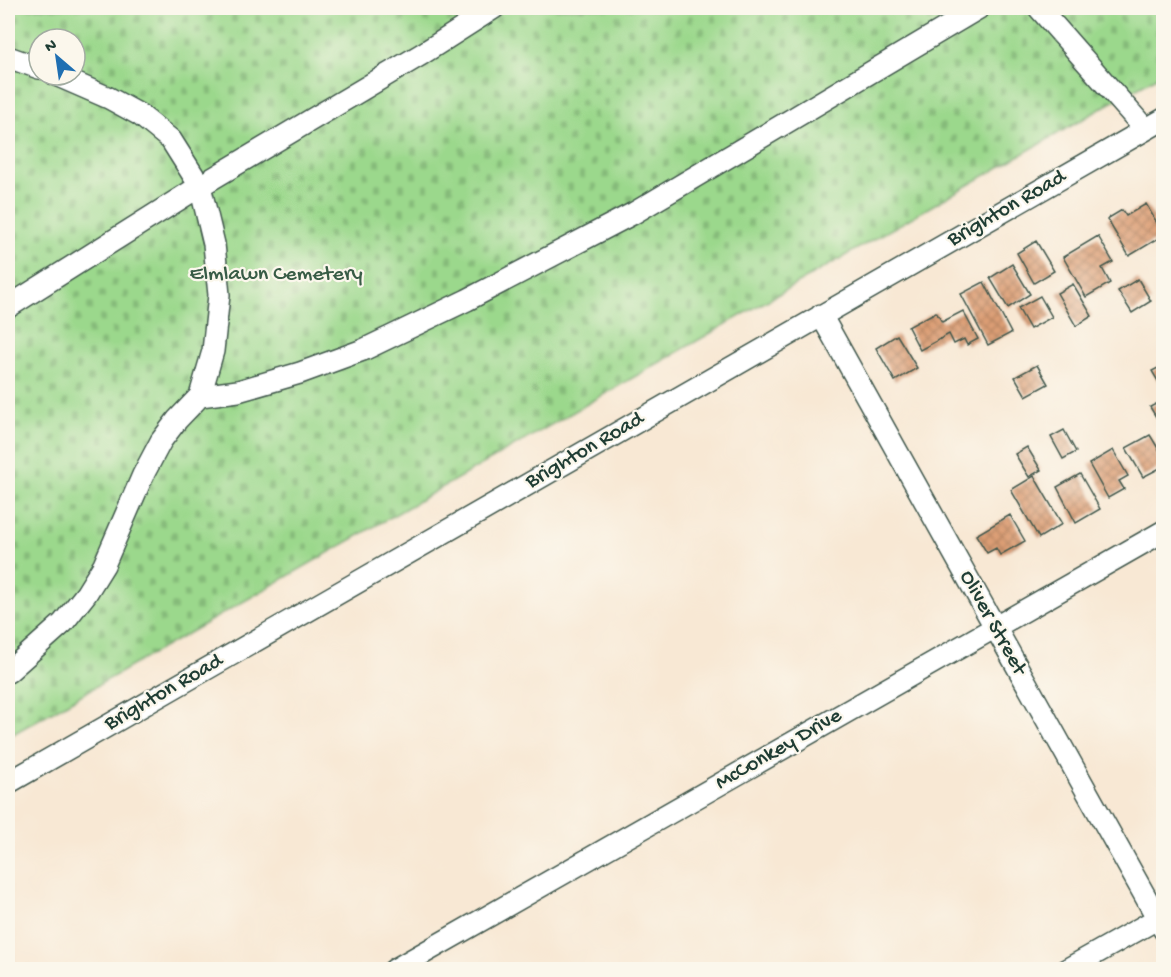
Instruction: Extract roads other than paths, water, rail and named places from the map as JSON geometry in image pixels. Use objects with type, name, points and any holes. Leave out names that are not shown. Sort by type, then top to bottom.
[{"type":"street","points":[[8,307],[200,186],[422,54],[494,8]]},
{"type":"street","points":[[200,396],[238,391],[300,373],[363,350],[466,300],[634,213],[979,8]]},
{"type":"street","points":[[1039,8],[1155,124]]},
{"type":"street","points":[[8,57],[27,64]]},
{"type":"street","points":[[8,672],[63,623],[86,594],[104,565],[143,475],[161,441],[200,396],[213,351],[219,295],[214,244],[200,186],[171,140],[148,122],[109,98],[84,87]]},
{"type":"street","name":"Brighton Road","points":[[8,783],[1155,124]]},
{"type":"street","name":"Oliver Street","points":[[821,315],[994,628],[1161,922]]},
{"type":"street","name":"McConkey Drive","points":[[394,969],[1164,531]]},
{"type":"street","points":[[1065,969],[1161,922]]},
{"type":"park label","name":"Elmlawn Cemetery","points":[[276,275]]}]
